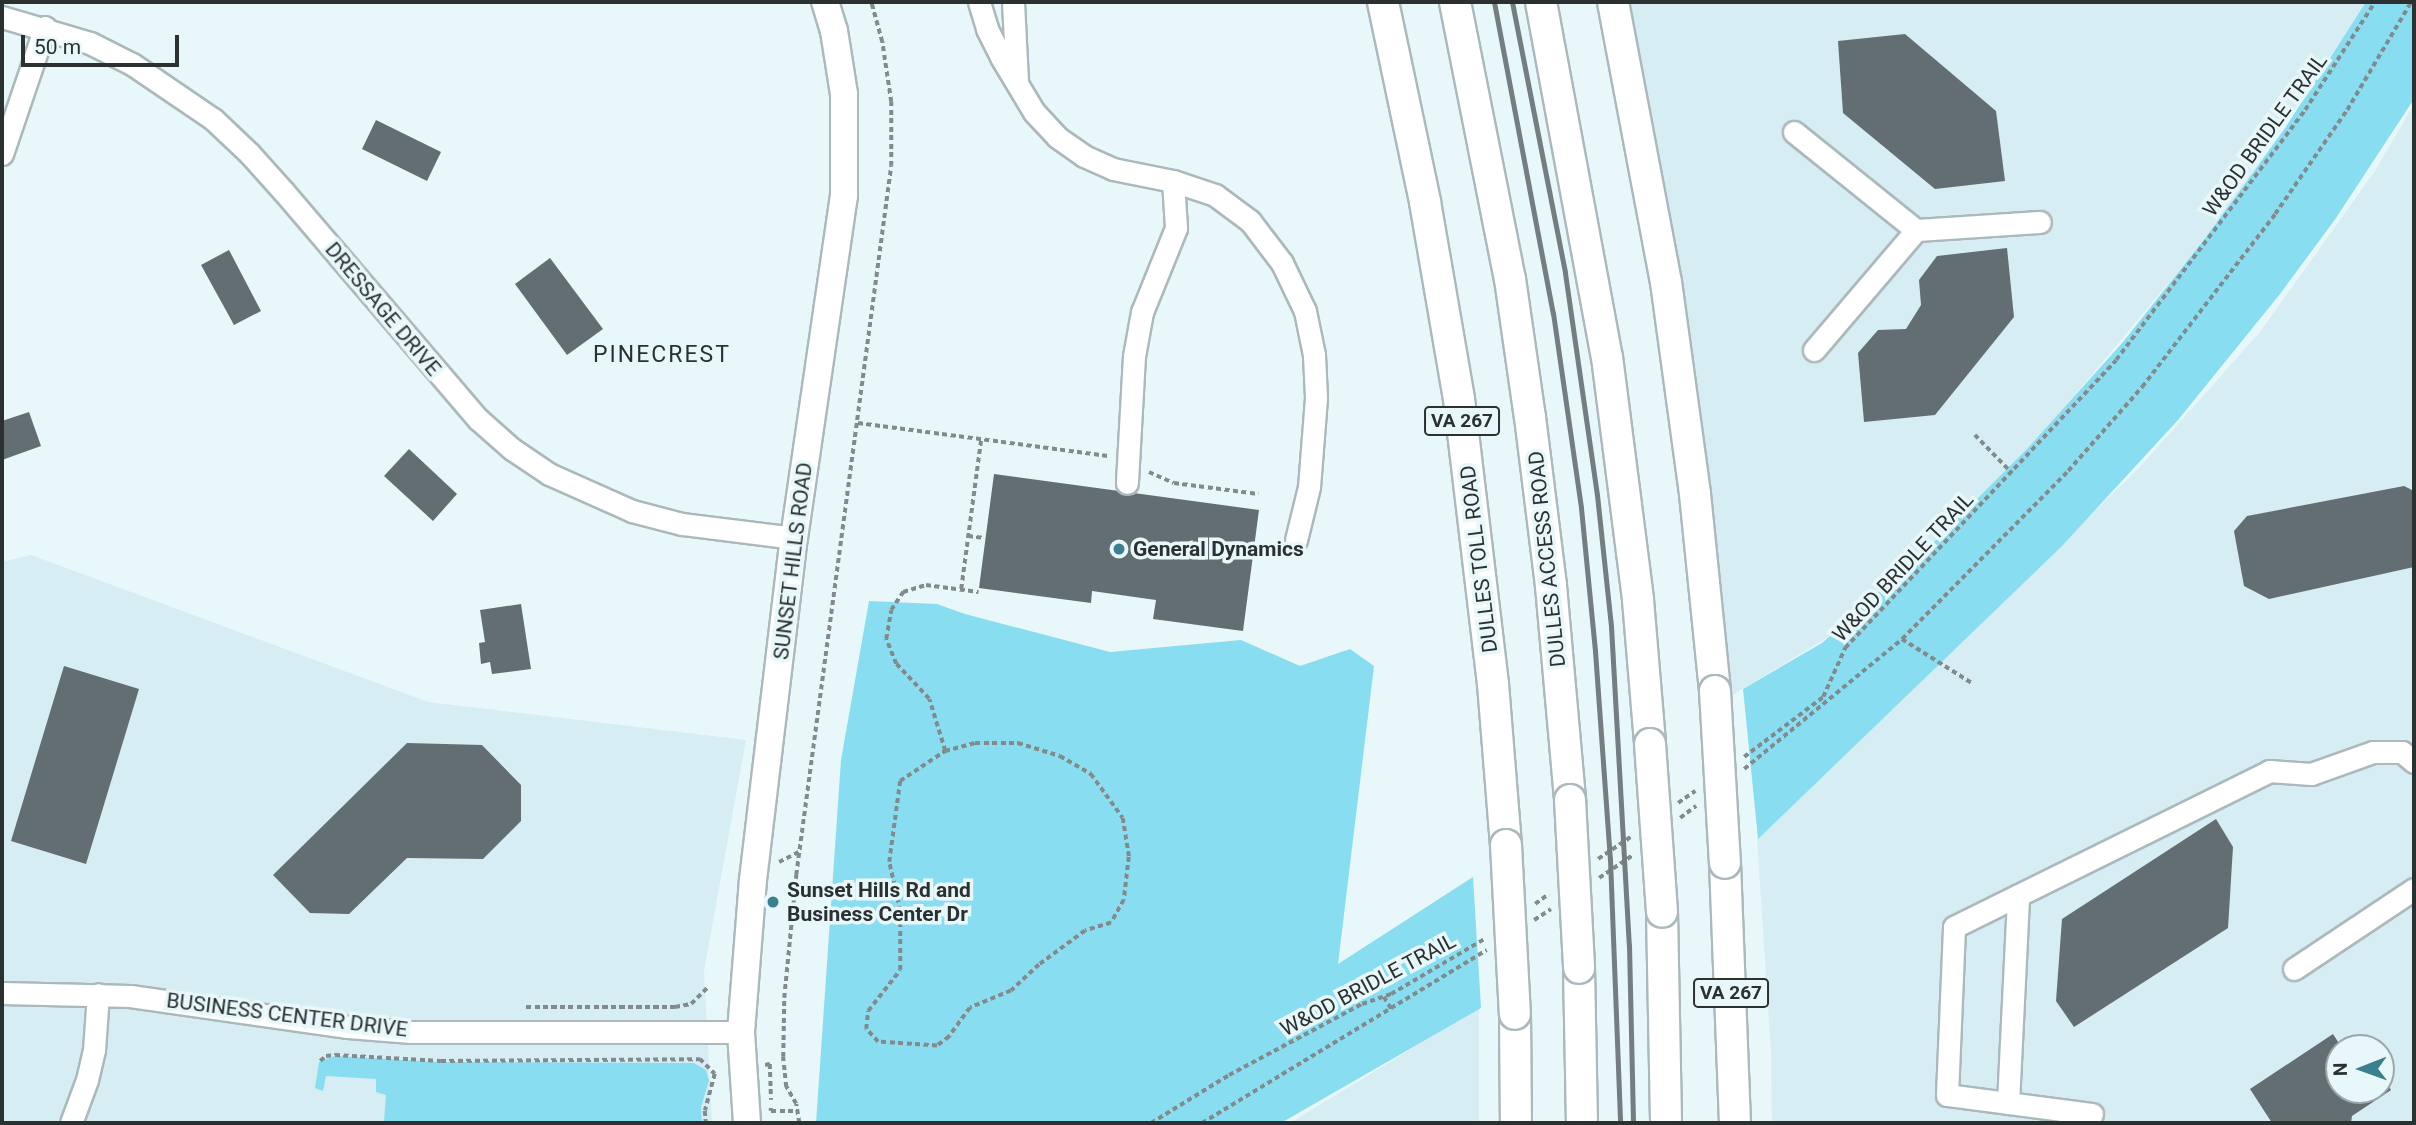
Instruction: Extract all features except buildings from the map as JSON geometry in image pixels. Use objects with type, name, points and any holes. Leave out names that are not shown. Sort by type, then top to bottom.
[{"type":"highway","name":"DULLES TOLL ROAD","points":[[1382,2],[1425,202],[1459,399],[1492,671],[1506,845],[1515,1014],[1516,1123]]},
{"type":"highway","name":"DULLES ACCESS ROAD","points":[[1455,2],[1510,279],[1551,586],[1570,800],[1579,968],[1582,1123]]},
{"type":"highway","points":[[1541,2],[1607,357],[1638,600],[1662,912],[1666,1123]]},
{"type":"highway","name":"VA 267","points":[[1612,2],[1666,282],[1695,494],[1715,691],[1735,1123]]},
{"type":"main road","name":"SUNSET HILLS ROAD","points":[[747,1123],[741,1032],[753,880],[794,538],[844,196],[844,94],[834,31],[825,2]]},
{"type":"street","points":[[979,2],[987,29],[1034,112],[1057,137],[1084,156],[1113,169],[1173,181],[1215,195],[1250,221],[1282,263],[1305,311],[1314,355],[1316,398],[1309,487],[1296,540]]},
{"type":"street","points":[[1013,2],[1017,82]]},
{"type":"street","name":"DRESSAGE DRIVE","points":[[2,17],[45,27],[132,64],[213,119],[249,153],[284,192],[469,410],[512,449],[549,474],[632,511],[682,524],[794,538]]},
{"type":"street","points":[[2,155],[45,27]]},
{"type":"street","points":[[1794,132],[1916,230],[2040,222]]},
{"type":"street","points":[[1127,473],[1134,356],[1142,312],[1176,228],[1173,181]]},
{"type":"street","points":[[1814,350],[1916,230]]},
{"type":"street","points":[[2092,1114],[1947,1095],[1954,927],[2269,771],[2311,774],[2373,751],[2402,752],[2414,762]]},
{"type":"street","points":[[2294,969],[2414,889]]},
{"type":"street","points":[[2008,1103],[2018,895]]},
{"type":"street","name":"BUSINESS CENTER DRIVE","points":[[2,993],[98,994],[170,1000],[348,1027],[411,1031],[741,1032]]},
{"type":"street","points":[[71,1123],[84,1091],[94,1050],[98,994]]},
{"type":"path","points":[[799,1123],[798,1111],[786,1087],[784,1072],[785,998],[796,875],[891,166],[891,102],[882,42],[871,2]]},
{"type":"path","name":"W&OD BRIDLE TRAIL","points":[[1739,761],[1794,722],[1823,697],[1845,648],[2116,360],[2185,273],[2305,110],[2375,2]]},
{"type":"path","points":[[1735,776],[1902,639],[1986,558],[2142,387],[2282,204],[2347,110],[2411,2]]},
{"type":"path","points":[[858,424],[1111,456],[1127,473],[1174,483],[1258,494]]},
{"type":"path","points":[[1975,435],[2012,473]]},
{"type":"path","points":[[961,589],[981,439]]},
{"type":"path","points":[[968,536],[985,538]]},
{"type":"path","points":[[945,751],[929,699],[896,664],[886,639],[891,610],[903,592],[926,585],[979,592]]},
{"type":"path","points":[[1902,639],[1972,683]]},
{"type":"path","points":[[1823,697],[1827,703]]},
{"type":"path","points":[[975,743],[1018,743],[1060,756],[1091,774],[1123,818],[1129,857],[1124,900],[1111,923],[1085,931],[1039,965],[1011,991],[970,1008],[949,1037],[937,1046],[878,1042],[866,1029],[868,1011],[900,970],[900,911],[888,862],[900,781],[945,751],[975,743]]},
{"type":"path","points":[[1672,808],[1705,784]]},
{"type":"path","points":[[1671,825],[1703,801]]},
{"type":"path","points":[[1594,862],[1638,831]]},
{"type":"path","points":[[1597,880],[1639,850]]},
{"type":"path","points":[[1527,909],[1549,894]]},
{"type":"path","points":[[1523,926],[1557,905]]},
{"type":"path","name":"W&OD BRIDLE TRAIL","points":[[1152,1123],[1229,1075],[1362,1004],[1383,997],[1493,933]]},
{"type":"path","points":[[1202,1123],[1490,948]]},
{"type":"path","points":[[526,1007],[675,1007],[691,1004],[707,988]]},
{"type":"path","points":[[1383,997],[1392,1010]]},
{"type":"path","points":[[320,1061],[326,1056],[335,1055],[441,1061],[701,1059],[715,1074],[705,1111],[706,1123]]},
{"type":"path","points":[[762,1065],[770,1064],[771,1111],[798,1111]]},
{"type":"shaded area","points":[[1611,2],[2367,2],[2212,231],[2038,439],[1929,547],[1825,639],[1714,706]]},
{"type":"shaded area","points":[[2366,2],[2414,2],[2414,99],[2336,218],[2280,294],[2178,420],[2062,546],[1758,839],[1743,689],[1822,643],[1932,544],[2027,449],[2123,342],[2207,236],[2285,128]]},
{"type":"shaded area","points":[[2414,104],[2414,1123],[1772,1123],[1771,1051],[1757,839],[2138,469],[2260,332],[2375,171]]},
{"type":"shaded area","points":[[31,555],[428,702],[746,740],[704,971],[712,1123],[2,1123],[2,562]]},
{"type":"shaded area","points":[[869,601],[937,604],[965,614],[1110,652],[1241,640],[1300,666],[1350,649],[1374,666],[1338,964],[1473,877],[1481,1008],[1281,1123],[816,1123],[841,760]]},
{"type":"shaded area","points":[[1479,1007],[1479,1123],[1290,1123],[1390,1062]]},
{"type":"shaded area","points":[[335,1056],[438,1062],[694,1063],[706,1070],[709,1081],[701,1107],[702,1123],[371,1123],[384,1121],[386,1095],[376,1092],[376,1079],[326,1076],[323,1091],[315,1088],[319,1062]]},
{"type":"railway","points":[[1494,2],[1553,313],[1581,508],[1595,651],[1610,859],[1620,1123]]},
{"type":"railway","points":[[1512,2],[1565,273],[1597,495],[1611,626],[1629,945],[1633,1123]]},
{"type":"place","name":"General Dynamics","points":[[1119,549]]},
{"type":"place","name":"Sunset Hills Rd and Business Center Dr","points":[[773,902]]},
{"type":"district","name":"PINECREST","points":[[662,355]]}]
